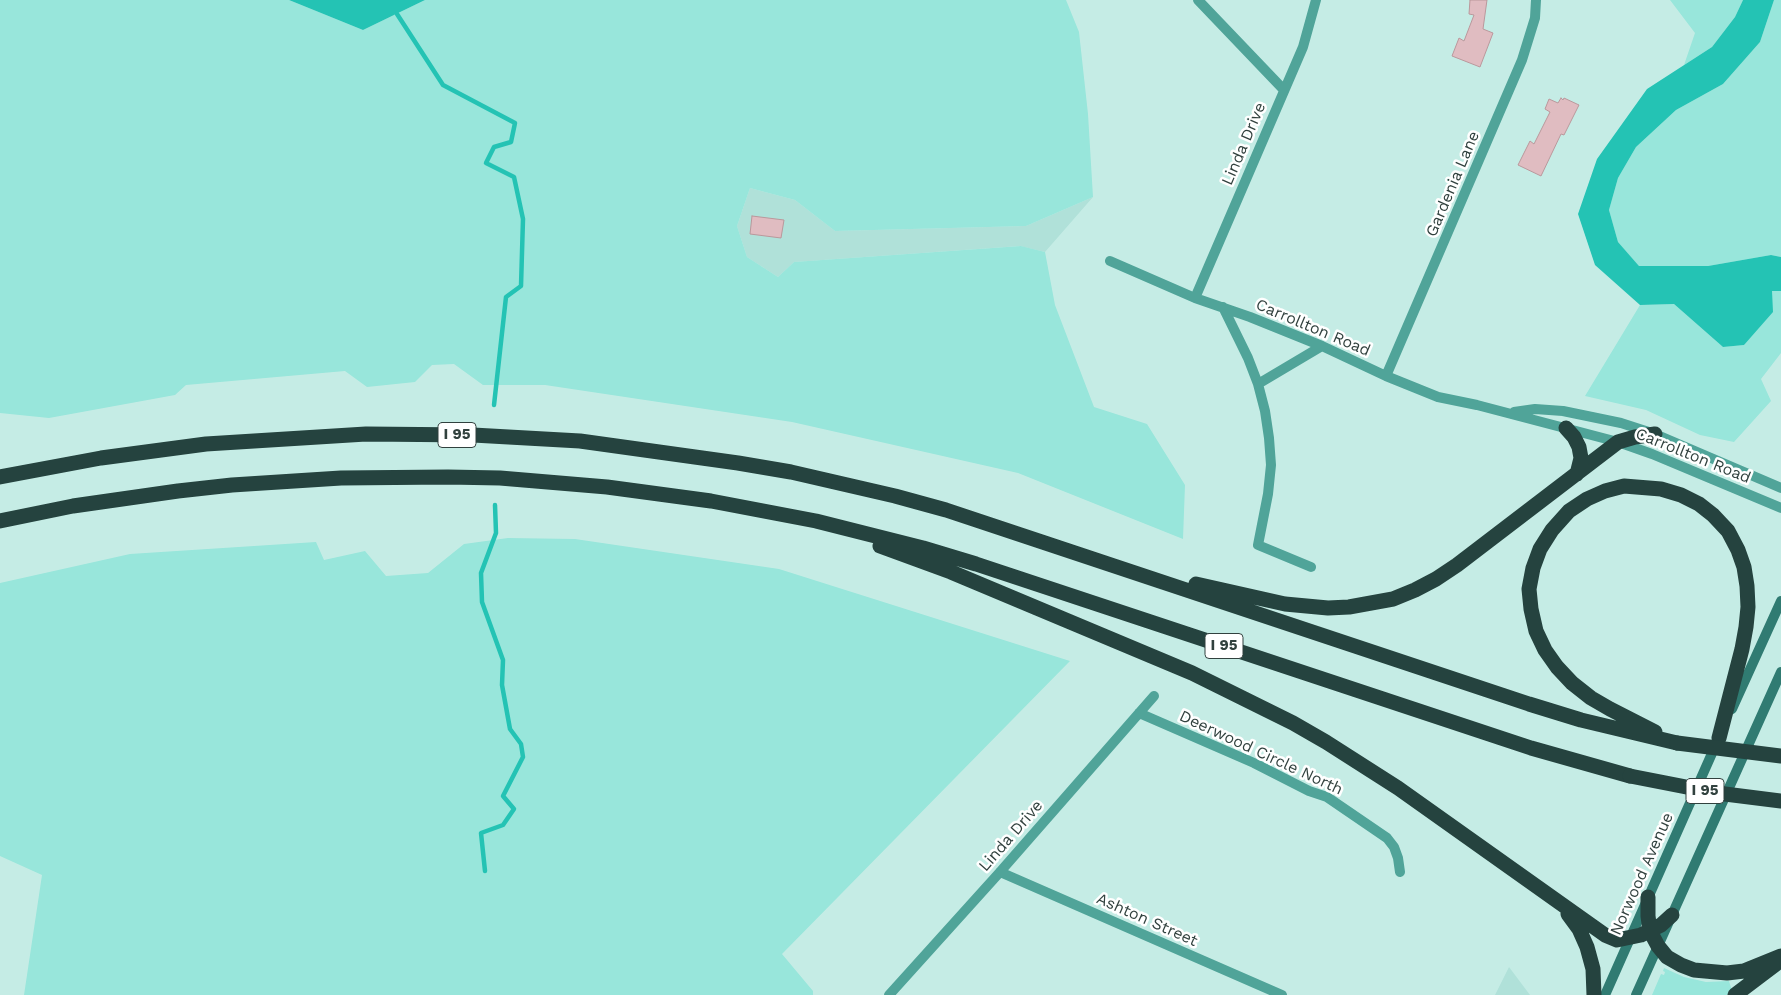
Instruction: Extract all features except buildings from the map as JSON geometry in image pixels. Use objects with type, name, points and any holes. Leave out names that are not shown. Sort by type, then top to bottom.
[{"type":"highway","points":[[1566,428],[1574,437],[1579,447],[1581,458],[1577,474]]},
{"type":"highway","name":"I 95","points":[[0,477],[101,458],[198,445],[366,434],[482,435],[580,441],[633,447],[756,466],[792,472],[895,496],[996,526],[1521,702],[1581,720],[1648,733],[1677,743],[1781,756]]},
{"type":"highway","points":[[1118,566],[1285,604],[1328,608],[1370,604],[1392,599],[1415,590],[1457,565],[1618,442],[1655,434]]},
{"type":"highway","name":"I 95","points":[[0,521],[124,498],[232,485],[341,478],[500,478],[607,487],[711,501],[816,521],[976,564],[1531,748],[1630,776],[1717,793],[1781,801]]},
{"type":"highway","points":[[1648,733],[1591,698],[1572,683],[1557,667],[1545,650],[1536,631],[1529,589],[1540,549],[1552,530],[1569,511],[1586,499],[1624,486],[1661,489],[1681,495],[1699,504],[1728,531],[1738,550],[1744,567],[1747,586],[1746,627],[1719,738]]},
{"type":"highway","points":[[816,521],[951,572],[1183,669],[1285,719],[1326,742],[1398,788],[1605,935],[1618,940],[1630,938],[1661,925],[1672,915]]},
{"type":"highway","points":[[1648,897],[1650,931],[1658,946],[1667,957],[1681,965],[1711,973],[1744,971],[1781,956]]},
{"type":"highway","points":[[1561,905],[1579,930],[1587,947],[1593,969],[1594,995]]},
{"type":"highway","points":[[1735,995],[1781,960]]},
{"type":"main road","name":"Norwood Avenue","points":[[1605,995],[1781,601]]},
{"type":"main road","points":[[1636,995],[1781,672]]},
{"type":"street","points":[[1198,0],[1284,90]]},
{"type":"street","name":"Linda Drive","points":[[1195,298],[1303,47],[1316,0]]},
{"type":"street","name":"Gardenia Lane","points":[[1386,376],[1522,60],[1536,18],[1536,0]]},
{"type":"street","name":"Carrollton Road","points":[[1110,261],[1195,298],[1322,346],[1386,376],[1438,397],[1506,412],[1618,442],[1652,454],[1781,508]]},
{"type":"street","points":[[1223,307],[1248,358],[1258,384],[1269,438],[1271,465],[1268,494],[1258,545],[1311,567]]},
{"type":"street","points":[[1258,384],[1322,346]]},
{"type":"street","name":"Carrollton Road","points":[[1506,412],[1535,409],[1563,411],[1621,423],[1655,434],[1781,488]]},
{"type":"street","name":"Linda Drive","points":[[889,995],[1154,696]]},
{"type":"street","name":"Deerwood Circle North","points":[[1140,713],[1254,763],[1309,791],[1327,797],[1387,838],[1396,852],[1400,872]]},
{"type":"street","name":"Ashton Street","points":[[1000,872],[1282,995]]},
{"type":"shaded area","points":[[0,0],[289,0],[363,30],[425,0],[1066,0],[1079,32],[1088,114],[1093,197],[1026,226],[835,231],[795,200],[750,188],[737,226],[747,257],[778,277],[794,262],[1021,246],[1045,252],[1055,305],[1094,407],[1147,424],[1185,485],[1183,539],[1018,473],[792,422],[545,385],[483,385],[454,364],[432,365],[415,382],[367,387],[345,371],[186,385],[175,395],[49,418],[0,413]]},
{"type":"shaded area","points":[[289,0],[425,0],[363,30]]},
{"type":"shaded area","points":[[1670,0],[1743,0],[1735,17],[1712,47],[1684,65],[1695,33]]},
{"type":"shaded area","points":[[1743,0],[1774,0],[1760,42],[1723,84],[1676,110],[1636,147],[1618,178],[1609,210],[1618,242],[1639,266],[1708,266],[1771,255],[1781,257],[1781,291],[1772,291],[1773,312],[1744,345],[1723,347],[1674,304],[1640,305],[1595,265],[1578,214],[1597,159],[1647,89],[1712,47],[1735,17]]},
{"type":"shaded area","points":[[1774,0],[1781,0],[1781,257],[1771,255],[1708,266],[1639,266],[1618,242],[1609,210],[1618,178],[1636,147],[1676,110],[1723,84],[1760,42]]},
{"type":"shaded area","points":[[750,188],[795,200],[835,231],[1026,226],[1093,197],[1045,252],[1020,246],[794,262],[778,277],[747,257],[737,226]]},
{"type":"shaded area","points":[[1772,290],[1781,291],[1781,353],[1761,379],[1771,401],[1734,442],[1700,435],[1646,410],[1585,396],[1640,305],[1674,304],[1723,347],[1744,345]]},
{"type":"shaded area","points":[[508,538],[575,539],[779,569],[1070,661],[782,954],[813,991],[813,995],[24,995],[42,875],[0,856],[0,583],[130,554],[316,542],[324,560],[365,551],[386,576],[428,573],[464,544]]},
{"type":"shaded area","points":[[1509,967],[1530,995],[1495,995]]},
{"type":"shaded area","points":[[1664,968],[1684,977],[1706,982],[1729,981],[1732,991],[1727,995],[1652,995],[1661,974],[1664,975]]},
{"type":"waterway","points":[[397,14],[443,85],[515,123],[511,142],[494,147],[486,163],[514,177],[523,219],[521,286],[506,297],[494,405]]},
{"type":"waterway","points":[[485,871],[481,833],[503,825],[514,809],[503,796],[523,757],[521,744],[510,729],[502,685],[503,660],[482,602],[481,573],[496,533],[495,505]]}]
